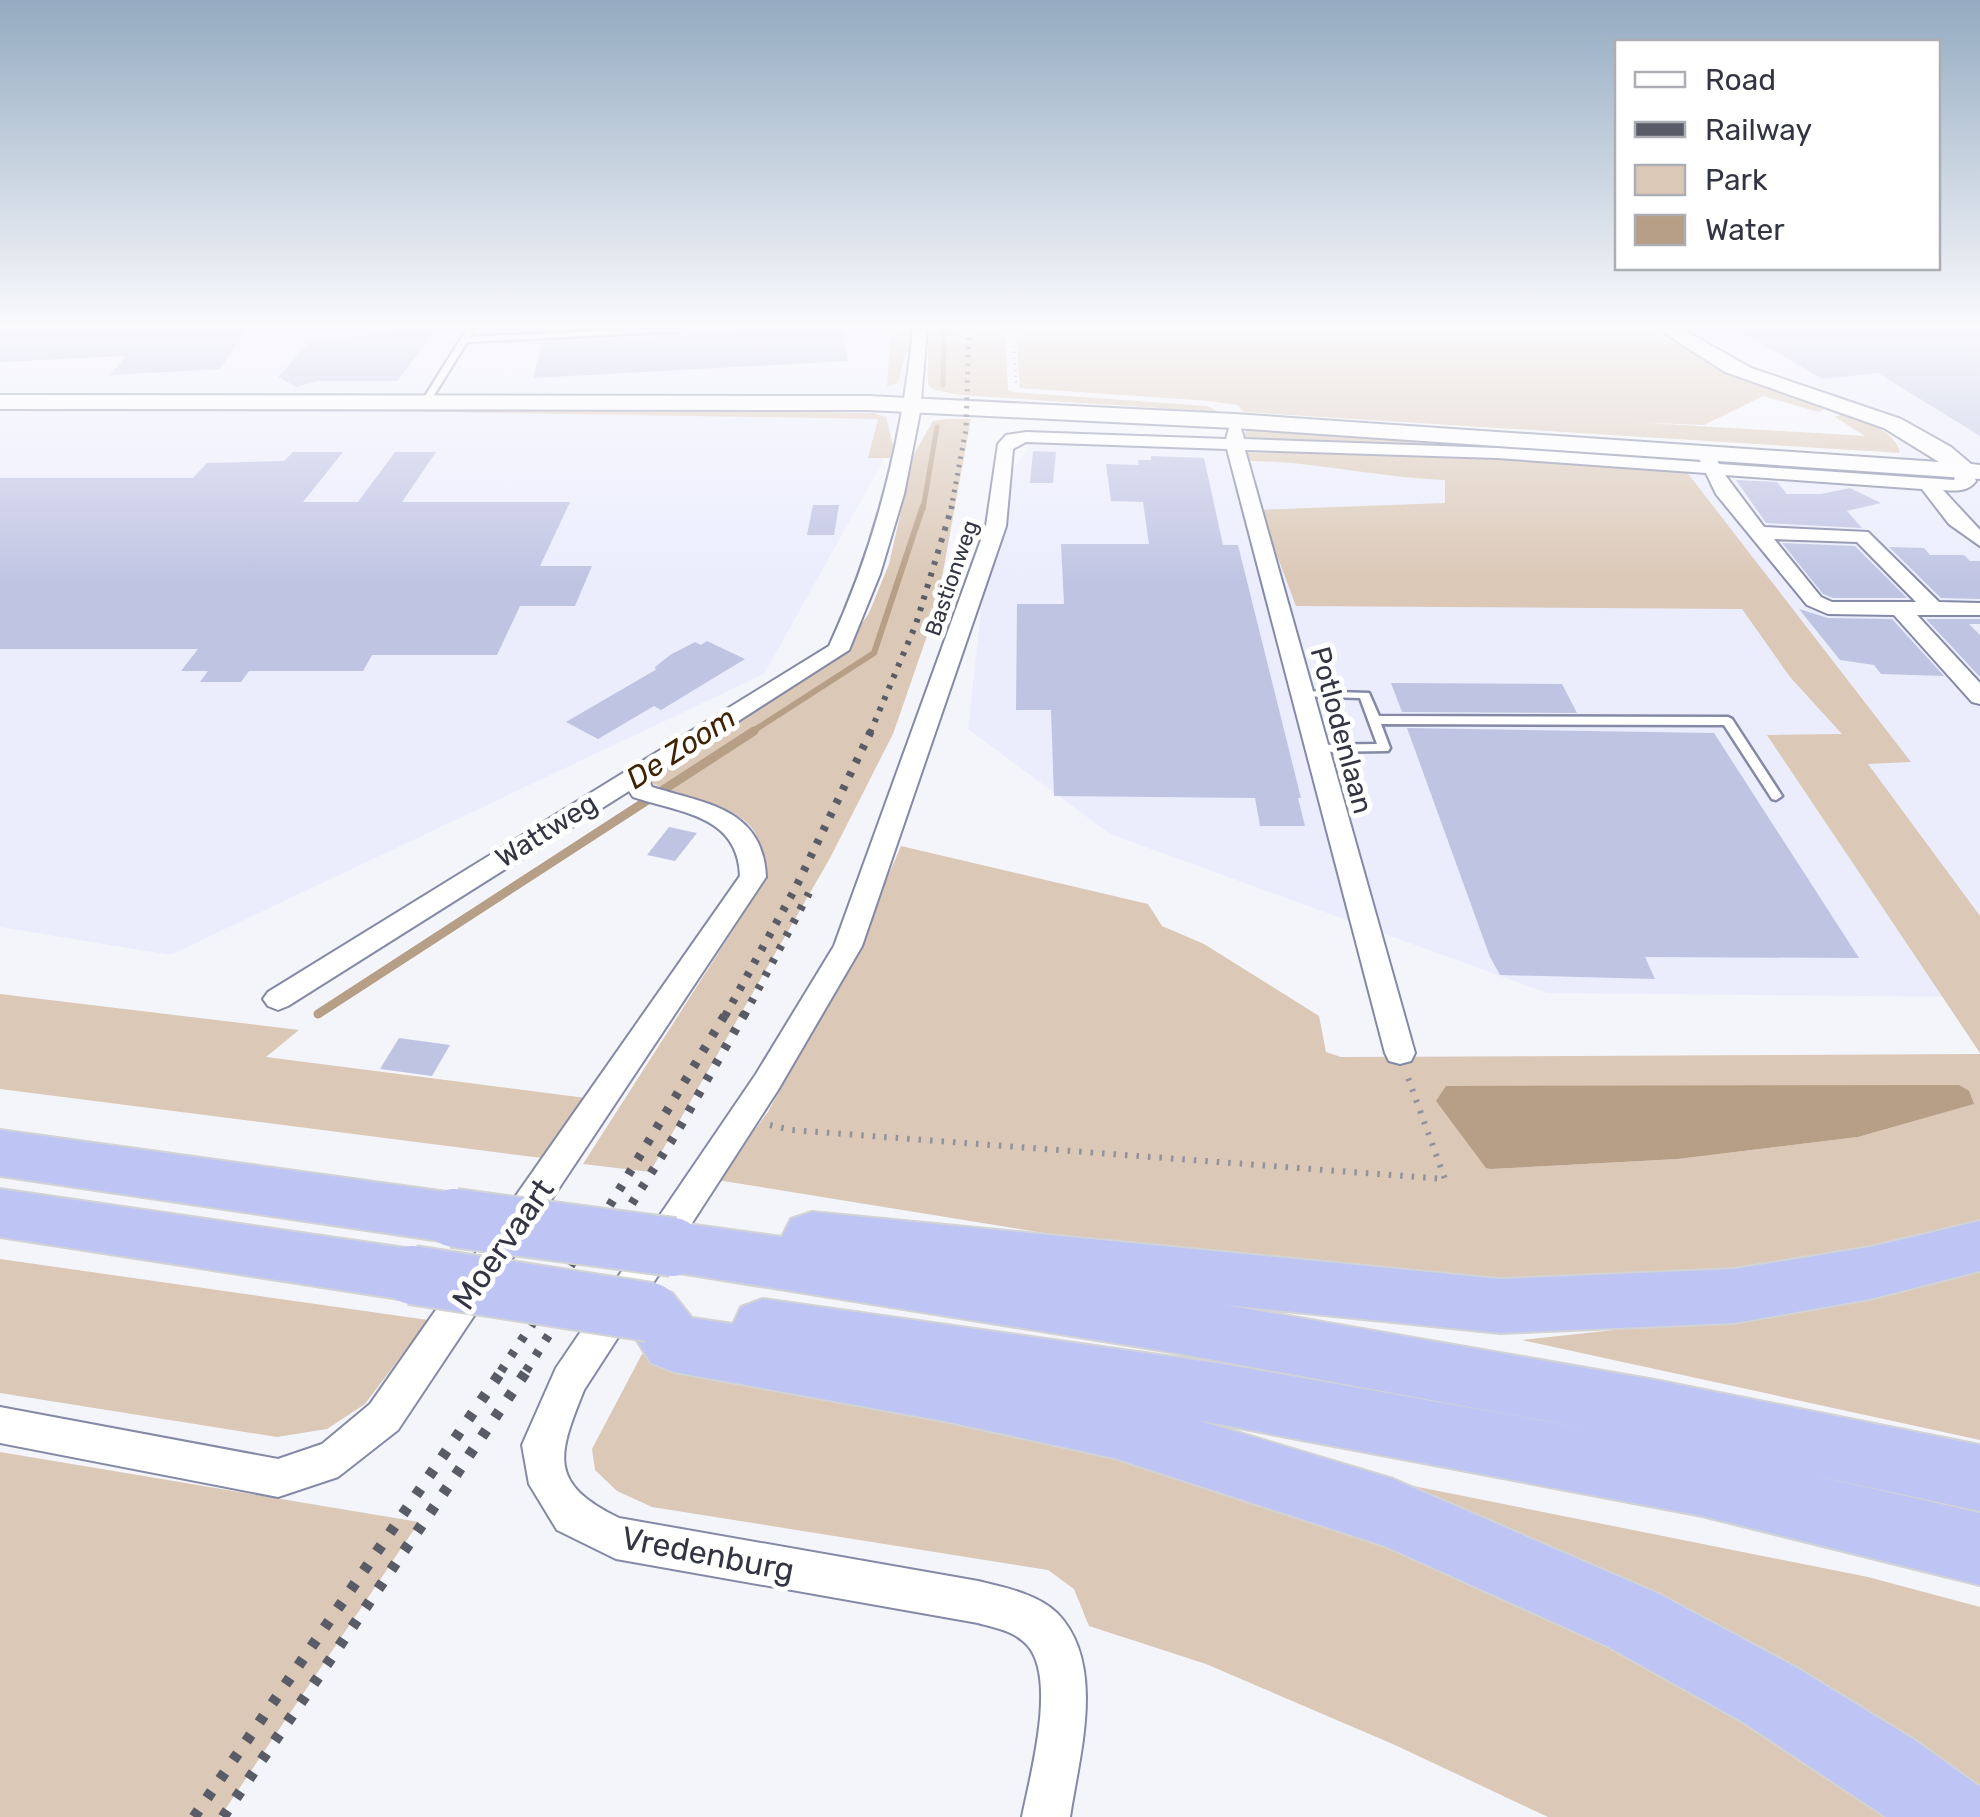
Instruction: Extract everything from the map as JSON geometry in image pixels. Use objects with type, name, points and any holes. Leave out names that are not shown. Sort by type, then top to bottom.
[{"type":"highway","points":[[0,1153],[454,1218],[712,1244],[1177,1277],[1500,1306],[1734,1296],[1870,1273],[1980,1246]]},
{"type":"highway","points":[[0,1213],[412,1275],[671,1324],[944,1391],[1114,1427],[1393,1514],[1633,1620],[1770,1695],[1954,1817]]},
{"type":"highway","points":[[712,1244],[1673,1412],[1980,1478]]},
{"type":"highway","points":[[671,1324],[1223,1394],[1702,1483],[1980,1549]]},
{"type":"street","name":"Wattweg","points":[[278,999],[651,791],[838,650],[868,586],[911,414]]},
{"type":"street","points":[[1036,414],[1708,460],[1955,471]]},
{"type":"street","points":[[1864,414],[1894,427],[1955,471]]},
{"type":"street","name":"Potlodenlaan","points":[[1234,428],[1400,1053]]},
{"type":"street","name":"Bastionweg","points":[[879,862],[996,526],[1004,448],[1012,440],[1026,437],[1234,428]]},
{"type":"street","points":[[1708,460],[1874,463],[1955,471]]},
{"type":"street","points":[[1708,460],[1723,490],[1814,601],[1828,608],[1980,609]]},
{"type":"street","points":[[1955,471],[1956,520],[1980,540]]},
{"type":"street","points":[[1760,533],[1861,536],[1933,608]]},
{"type":"street","points":[[1898,608],[1980,697]]},
{"type":"street","points":[[1956,668],[1980,669]]},
{"type":"street","name":"Moervaart","points":[[0,1424],[278,1478],[316,1471],[352,1448],[384,1417],[752,877],[755,856],[747,837],[730,822],[651,791]]},
{"type":"street","name":"Vredenburg","points":[[879,862],[848,946],[741,1119],[569,1380],[542,1444],[549,1484],[571,1516],[616,1538],[978,1602],[1031,1622],[1056,1649],[1062,1669],[1062,1702],[1046,1817]]},
{"type":"lane","points":[[1302,694],[1365,694],[1384,748],[1316,748]]},
{"type":"lane","points":[[1374,720],[1728,722],[1776,796]]},
{"type":"path","points":[[741,1119],[791,1130],[1445,1179],[1400,1053]]},
{"type":"shaded area","points":[[0,414],[898,414],[881,465],[764,674],[170,955],[0,927]]},
{"type":"shaded area","points":[[1863,414],[1980,414],[1980,997],[1547,993],[1110,834],[968,729],[993,501],[1031,444],[1631,456],[1905,474],[1894,425]]},
{"type":"green space","points":[[557,414],[876,414],[886,417],[893,445],[890,458],[868,458],[878,419]]},
{"type":"green space","points":[[1273,414],[1727,414],[1704,425],[1632,422],[1865,436],[1835,417],[1847,414],[1886,433],[1900,453]]},
{"type":"green space","points":[[971,419],[936,610],[893,734],[830,858],[650,1172],[583,1164],[751,902],[760,870],[760,847],[753,829],[721,807],[651,783],[650,774],[852,638],[869,613],[889,564],[914,454],[933,421]]},
{"type":"green space","points":[[1247,430],[1697,458],[1700,465],[1261,443],[1243,438]]},
{"type":"green space","points":[[1246,453],[1498,457],[1686,471],[1911,762],[1868,764],[1980,916],[1980,1053],[1767,735],[1842,734],[1790,677],[1742,609],[1296,606],[1260,510],[1445,503],[1445,480],[1248,461]]},
{"type":"green space","points":[[901,846],[1148,904],[1162,926],[1204,944],[1319,1016],[1326,1052],[1341,1057],[1980,1054],[1980,1222],[1816,1265],[1514,1287],[1143,1249],[717,1180],[768,1112],[861,939]],"holes":[[[1973,1104],[1858,1137],[1678,1159],[1491,1169]]]},
{"type":"green space","points":[[0,994],[299,1030],[266,1057],[586,1098],[542,1158],[0,1089]]},
{"type":"green space","points":[[0,1259],[428,1320],[365,1404],[327,1429],[277,1437],[0,1393]]},
{"type":"green space","points":[[1980,1272],[1980,1440],[1522,1340],[1817,1308]]},
{"type":"green space","points":[[642,1354],[962,1407],[1525,1588],[1908,1817],[1548,1817],[1395,1745],[1206,1664],[1089,1626],[1074,1589],[1048,1570],[652,1507],[617,1491],[595,1470],[592,1449]]},
{"type":"green space","points":[[0,1452],[419,1522],[220,1817],[0,1817]]},
{"type":"green space","points":[[1318,1467],[1868,1577],[1980,1607],[1980,1810]]},
{"type":"water","points":[[1959,1085],[1969,1091],[1974,1104],[1858,1137],[1678,1159],[1491,1169],[1486,1168],[1436,1101],[1446,1086]]},
{"type":"building","points":[[1944,414],[1980,414],[1980,436]]},
{"type":"building","points":[[1033,451],[1056,452],[1053,483],[1030,483]]},
{"type":"building","points":[[293,452],[343,452],[303,502],[358,502],[395,452],[436,452],[402,502],[570,502],[540,566],[592,566],[575,606],[520,606],[497,655],[372,655],[363,671],[249,671],[241,682],[200,682],[208,671],[181,671],[198,649],[0,649],[0,478],[193,478],[207,463],[284,461]]},
{"type":"building","points":[[1151,456],[1204,458],[1223,545],[1238,545],[1305,826],[1260,826],[1255,798],[1054,796],[1051,710],[1016,710],[1017,604],[1064,604],[1061,544],[1149,544],[1143,502],[1111,501],[1106,464],[1139,465],[1138,460],[1151,460]]},
{"type":"building","points":[[1736,480],[1777,482],[1787,494],[1821,494],[1850,488],[1881,503],[1847,511],[1862,528],[1766,523]]},
{"type":"building","points":[[813,505],[839,505],[834,535],[807,535]]},
{"type":"building","points":[[1782,543],[1855,546],[1907,598],[1833,598],[1823,594]]},
{"type":"building","points":[[1889,547],[1924,548],[1930,555],[1964,555],[1970,561],[1980,561],[1980,599],[1941,598]]},
{"type":"building","points":[[1799,609],[1828,618],[1892,619],[1944,676],[1881,674],[1874,665],[1840,660]]},
{"type":"building","points":[[1926,619],[1980,619],[1980,624],[1969,624],[1980,635],[1980,677]]},
{"type":"building","points":[[707,641],[745,659],[661,710],[654,706],[598,739],[566,722],[657,669],[654,668],[670,655],[695,642],[701,645]]},
{"type":"building","points":[[1391,683],[1562,684],[1577,713],[1402,712]]},
{"type":"building","points":[[1407,728],[1714,733],[1859,958],[1645,957],[1655,979],[1500,975],[1490,957]]},
{"type":"building","points":[[669,827],[697,833],[675,861],[647,855]]},
{"type":"building","points":[[399,1038],[450,1045],[432,1076],[380,1069]]},
{"type":"waterway","name":"De Zoom","points":[[923,509],[937,427]]},
{"type":"waterway","name":"De Zoom","points":[[750,733],[874,653],[923,506]]},
{"type":"waterway","name":"De Zoom","points":[[318,1014],[754,731]]},
{"type":"railway","points":[[951,509],[966,414]]},
{"type":"railway","points":[[870,733],[916,624],[952,506]]},
{"type":"railway","points":[[725,1016],[796,887],[871,731]]},
{"type":"railway","points":[[744,1016],[809,893]]},
{"type":"railway","points":[[501,1371],[604,1215],[726,1013]]},
{"type":"railway","points":[[526,1371],[677,1132],[745,1013]]},
{"type":"railway","points":[[194,1817],[503,1369]]},
{"type":"railway","points":[[223,1817],[528,1369]]}]
